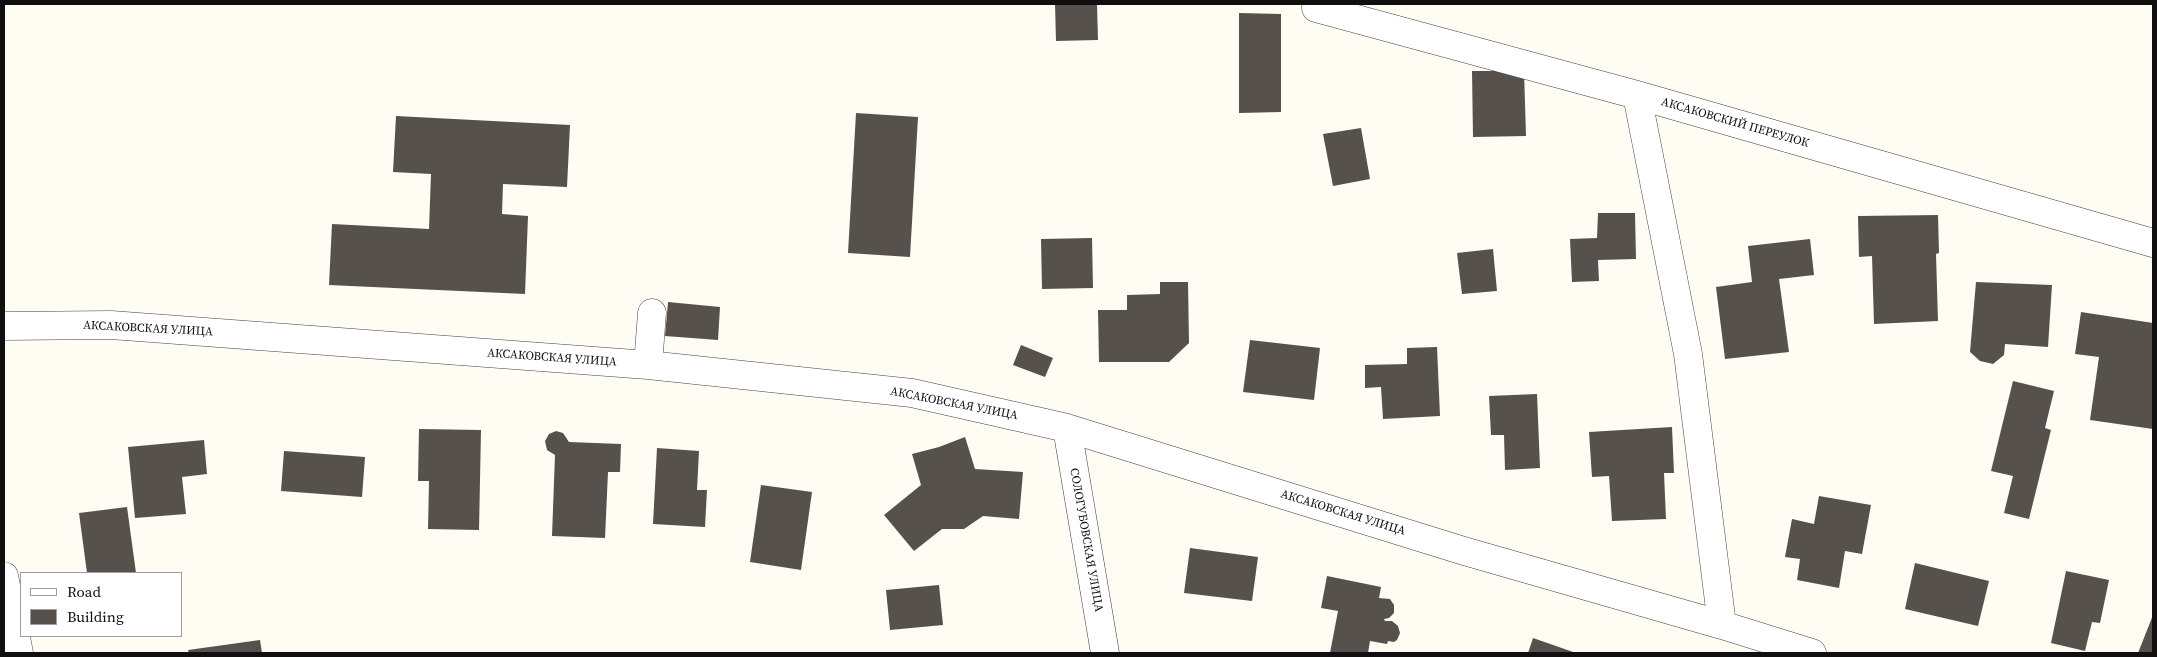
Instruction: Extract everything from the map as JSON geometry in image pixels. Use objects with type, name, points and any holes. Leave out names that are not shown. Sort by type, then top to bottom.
[{"type":"street","name":"АКСАКОВСКИЙ ПЕРЕУЛОК","points":[[1316,8],[1637,95],[2153,242]]},
{"type":"street","points":[[1637,95],[1688,354],[1722,625]]},
{"type":"street","points":[[648,365],[652,312]]},
{"type":"street","name":"АКСАКОВСКАЯ УЛИЦА","points":[[4,326],[111,325],[648,365],[912,393],[1067,428],[1464,551],[1722,625],[1812,653]]},
{"type":"street","name":"СОЛОГУБОВСКАЯ УЛИЦА","points":[[1067,428],[1105,653]]},
{"type":"street","points":[[4,576],[8,620],[19,653]]},
{"type":"building","points":[[1055,4],[1097,4],[1098,40],[1056,41]]},
{"type":"building","points":[[1239,13],[1281,14],[1281,112],[1239,113]]},
{"type":"building","points":[[1472,71],[1524,71],[1526,136],[1473,137]]},
{"type":"building","points":[[856,113],[918,117],[910,257],[848,253]]},
{"type":"building","points":[[396,116],[570,125],[567,187],[503,184],[502,214],[528,216],[525,294],[329,285],[332,224],[429,229],[431,174],[393,172]]},
{"type":"building","points":[[1361,128],[1370,179],[1333,186],[1323,134]]},
{"type":"building","points":[[1598,213],[1635,213],[1636,259],[1598,260],[1599,281],[1572,282],[1570,239],[1597,238]]},
{"type":"building","points":[[1938,215],[1939,253],[1936,254],[1938,321],[1874,324],[1872,256],[1859,257],[1858,216]]},
{"type":"building","points":[[1092,238],[1093,288],[1042,289],[1041,239]]},
{"type":"building","points":[[1810,239],[1814,275],[1779,279],[1789,352],[1725,359],[1716,287],[1752,282],[1748,246]]},
{"type":"building","points":[[1493,249],[1497,291],[1462,294],[1457,253]]},
{"type":"building","points":[[1160,282],[1188,282],[1189,343],[1169,362],[1099,362],[1098,310],[1127,310],[1127,295],[1160,294]]},
{"type":"building","points":[[1976,282],[2052,285],[2048,347],[2005,344],[2004,355],[1993,364],[1980,361],[1970,352]]},
{"type":"building","points":[[668,302],[720,307],[718,340],[665,336]]},
{"type":"building","points":[[2081,312],[2153,323],[2153,429],[2090,420],[2099,357],[2075,354]]},
{"type":"building","points":[[1250,340],[1320,348],[1314,400],[1243,392]]},
{"type":"building","points":[[1021,345],[1053,358],[1045,377],[1013,365]]},
{"type":"building","points":[[1437,347],[1440,416],[1383,419],[1381,387],[1365,388],[1365,365],[1407,364],[1407,348]]},
{"type":"building","points":[[2013,381],[2054,391],[2045,428],[2051,430],[2029,519],[2004,513],[2013,476],[1991,471]]},
{"type":"building","points":[[1537,394],[1540,468],[1505,470],[1504,435],[1491,435],[1489,396]]},
{"type":"building","points":[[1672,427],[1674,473],[1664,473],[1666,519],[1612,521],[1609,476],[1592,477],[1589,432]]},
{"type":"building","points":[[419,429],[481,430],[479,530],[428,529],[429,481],[418,481]]},
{"type":"building","points":[[556,431],[563,433],[569,442],[621,444],[620,472],[608,472],[605,538],[552,536],[555,455],[547,450],[545,441],[549,434]]},
{"type":"building","points":[[965,437],[975,469],[1023,472],[1019,519],[983,516],[964,529],[942,529],[914,551],[884,515],[921,485],[912,454],[939,447]]},
{"type":"building","points":[[204,440],[207,474],[182,477],[186,514],[135,518],[128,447]]},
{"type":"building","points":[[657,448],[699,451],[697,490],[707,490],[705,527],[653,524]]},
{"type":"building","points":[[284,451],[365,457],[362,497],[281,491]]},
{"type":"building","points":[[761,485],[812,492],[801,570],[750,562]]},
{"type":"building","points":[[1819,496],[1871,505],[1862,554],[1845,551],[1839,588],[1797,580],[1800,559],[1785,557],[1792,519],[1814,524]]},
{"type":"building","points":[[127,507],[136,572],[87,572],[79,513]]},
{"type":"building","points":[[1190,548],[1258,557],[1252,601],[1184,593]]},
{"type":"building","points":[[1915,563],[1989,581],[1978,626],[1905,609]]},
{"type":"building","points":[[2066,571],[2109,580],[2100,623],[2092,622],[2085,651],[2051,643]]},
{"type":"building","points":[[1327,576],[1381,587],[1379,598],[1390,599],[1394,605],[1394,613],[1389,618],[1384,619],[1385,621],[1392,621],[1398,626],[1400,633],[1397,640],[1394,642],[1388,641],[1387,644],[1370,641],[1368,653],[1330,653],[1338,611],[1321,608]]},
{"type":"building","points":[[939,585],[943,625],[890,630],[886,590]]},
{"type":"building","points":[[2153,615],[2153,653],[2138,653]]},
{"type":"building","points":[[1533,638],[1576,653],[1528,653]]},
{"type":"building","points":[[260,640],[262,653],[189,653],[188,650]]}]
